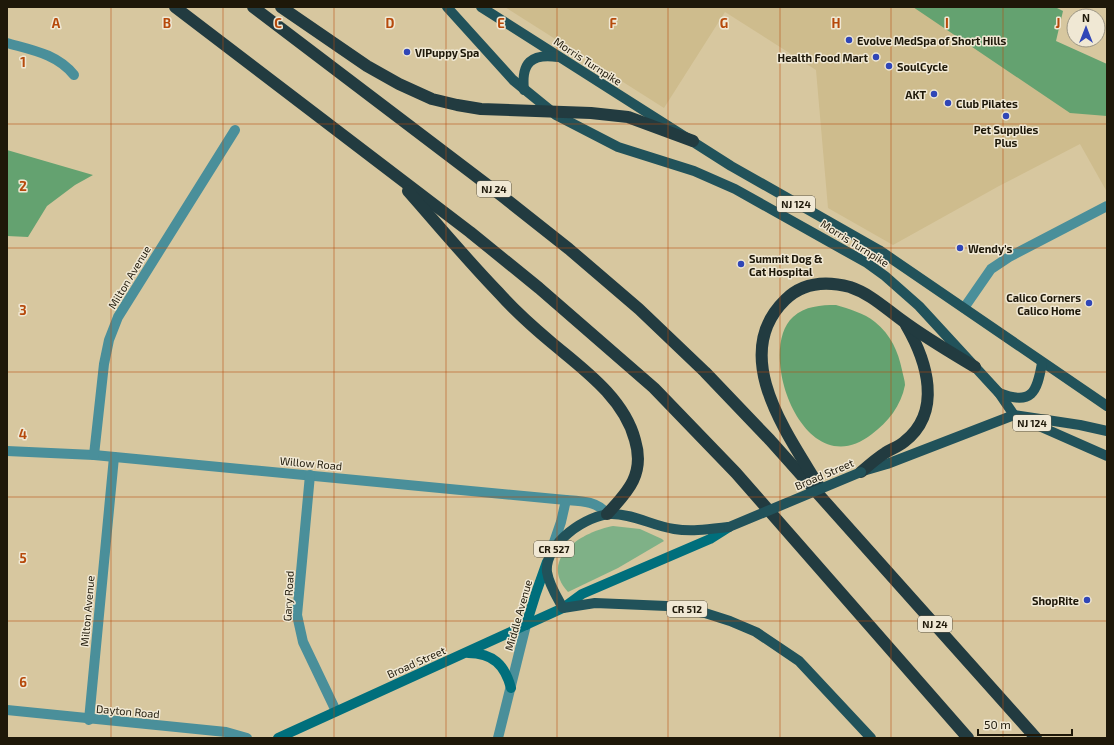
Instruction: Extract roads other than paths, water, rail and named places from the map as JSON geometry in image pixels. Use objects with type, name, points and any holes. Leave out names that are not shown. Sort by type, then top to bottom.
[{"type":"highway","points":[[175,7],[389,169],[539,288],[654,388],[736,473],[968,738]]},
{"type":"highway","name":"NJ 24","points":[[253,7],[433,142],[581,259],[638,309],[705,372],[770,440],[1036,738]]},
{"type":"highway","points":[[281,7],[367,66],[399,84],[432,99],[457,106],[481,109],[628,117],[693,142]]},
{"type":"highway","points":[[389,169],[499,293],[527,321],[600,385],[626,418],[637,448],[636,473],[634,480],[626,494],[608,514]]},
{"type":"highway","points":[[837,514],[779,420],[766,388],[762,359],[766,330],[778,306],[787,298],[810,285],[824,283],[851,288],[864,293],[903,321],[975,367]]},
{"type":"highway","points":[[861,472],[885,453],[903,443],[912,435],[919,425],[926,409],[928,394],[926,373],[916,343],[903,321]]},
{"type":"main road","name":"Morris Turnpike","points":[[447,7],[524,90],[551,112],[581,130],[618,147],[694,171],[735,189],[867,263],[885,276],[919,306],[999,393],[1014,415]]},
{"type":"main road","name":"Morris Turnpike","points":[[481,7],[693,142],[782,196],[879,250],[1042,363],[1107,406]]},
{"type":"main road","points":[[524,90],[523,71],[530,61],[540,57],[560,57]]},
{"type":"main road","points":[[999,393],[1010,397],[1019,398],[1033,392],[1038,384],[1042,363]]},
{"type":"main road","name":"Broad Street","points":[[278,738],[563,608],[582,594],[710,539],[729,527],[861,472],[887,464],[1014,415],[1107,430]]},
{"type":"main road","name":"NJ 124","points":[[1014,415],[1107,456]]},
{"type":"main road","name":"CR 527","points":[[563,608],[548,578],[547,571],[549,557],[562,540],[590,520],[608,514],[627,516],[664,527],[684,530],[729,527]]},
{"type":"main road","name":"Middle Avenue","points":[[526,625],[549,557]]},
{"type":"main road","name":"Broad Street","points":[[563,608],[608,603],[667,606],[690,610],[730,622],[756,632],[799,661],[871,738]]},
{"type":"main road","points":[[466,653],[482,654],[497,661],[506,671],[511,688]]},
{"type":"street","points":[[7,42],[48,54],[67,67],[74,75]]},
{"type":"street","name":"Milton Avenue","points":[[94,455],[104,364],[109,340],[118,317],[234,130]]},
{"type":"street","points":[[964,308],[991,269],[1009,257],[1107,206]]},
{"type":"street","name":"Willow Road","points":[[7,451],[94,455],[114,458],[310,474],[566,500],[593,504],[602,508],[608,514]]},
{"type":"street","name":"Milton Avenue","points":[[89,720],[114,458]]},
{"type":"street","name":"Gary Road","points":[[310,474],[297,615],[303,642],[336,711]]},
{"type":"street","name":"Middle Avenue","points":[[549,557],[561,522],[566,500]]},
{"type":"street","name":"Middle Avenue","points":[[498,738],[526,625]]},
{"type":"street","name":"Dayton Road","points":[[7,710],[89,720],[226,732],[247,738]]},
{"type":"place","name":"Evolve MedSpa of Short Hills","points":[[849,40]]},
{"type":"place","name":"VIPuppy Spa","points":[[407,52]]},
{"type":"place","name":"Health Food Mart","points":[[876,57]]},
{"type":"place","name":"SoulCycle","points":[[889,66]]},
{"type":"place","name":"AKT","points":[[934,94]]},
{"type":"place","name":"Club Pilates","points":[[948,103]]},
{"type":"place","name":"Pet Supplies Plus","points":[[1006,116]]},
{"type":"place","name":"Wendy's","points":[[960,248]]},
{"type":"place","name":"Summit Dog & Cat Hospital","points":[[741,264]]},
{"type":"place","name":"Calico Corners Calico Home","points":[[1089,303]]},
{"type":"place","name":"ShopRite","points":[[1087,600]]}]
